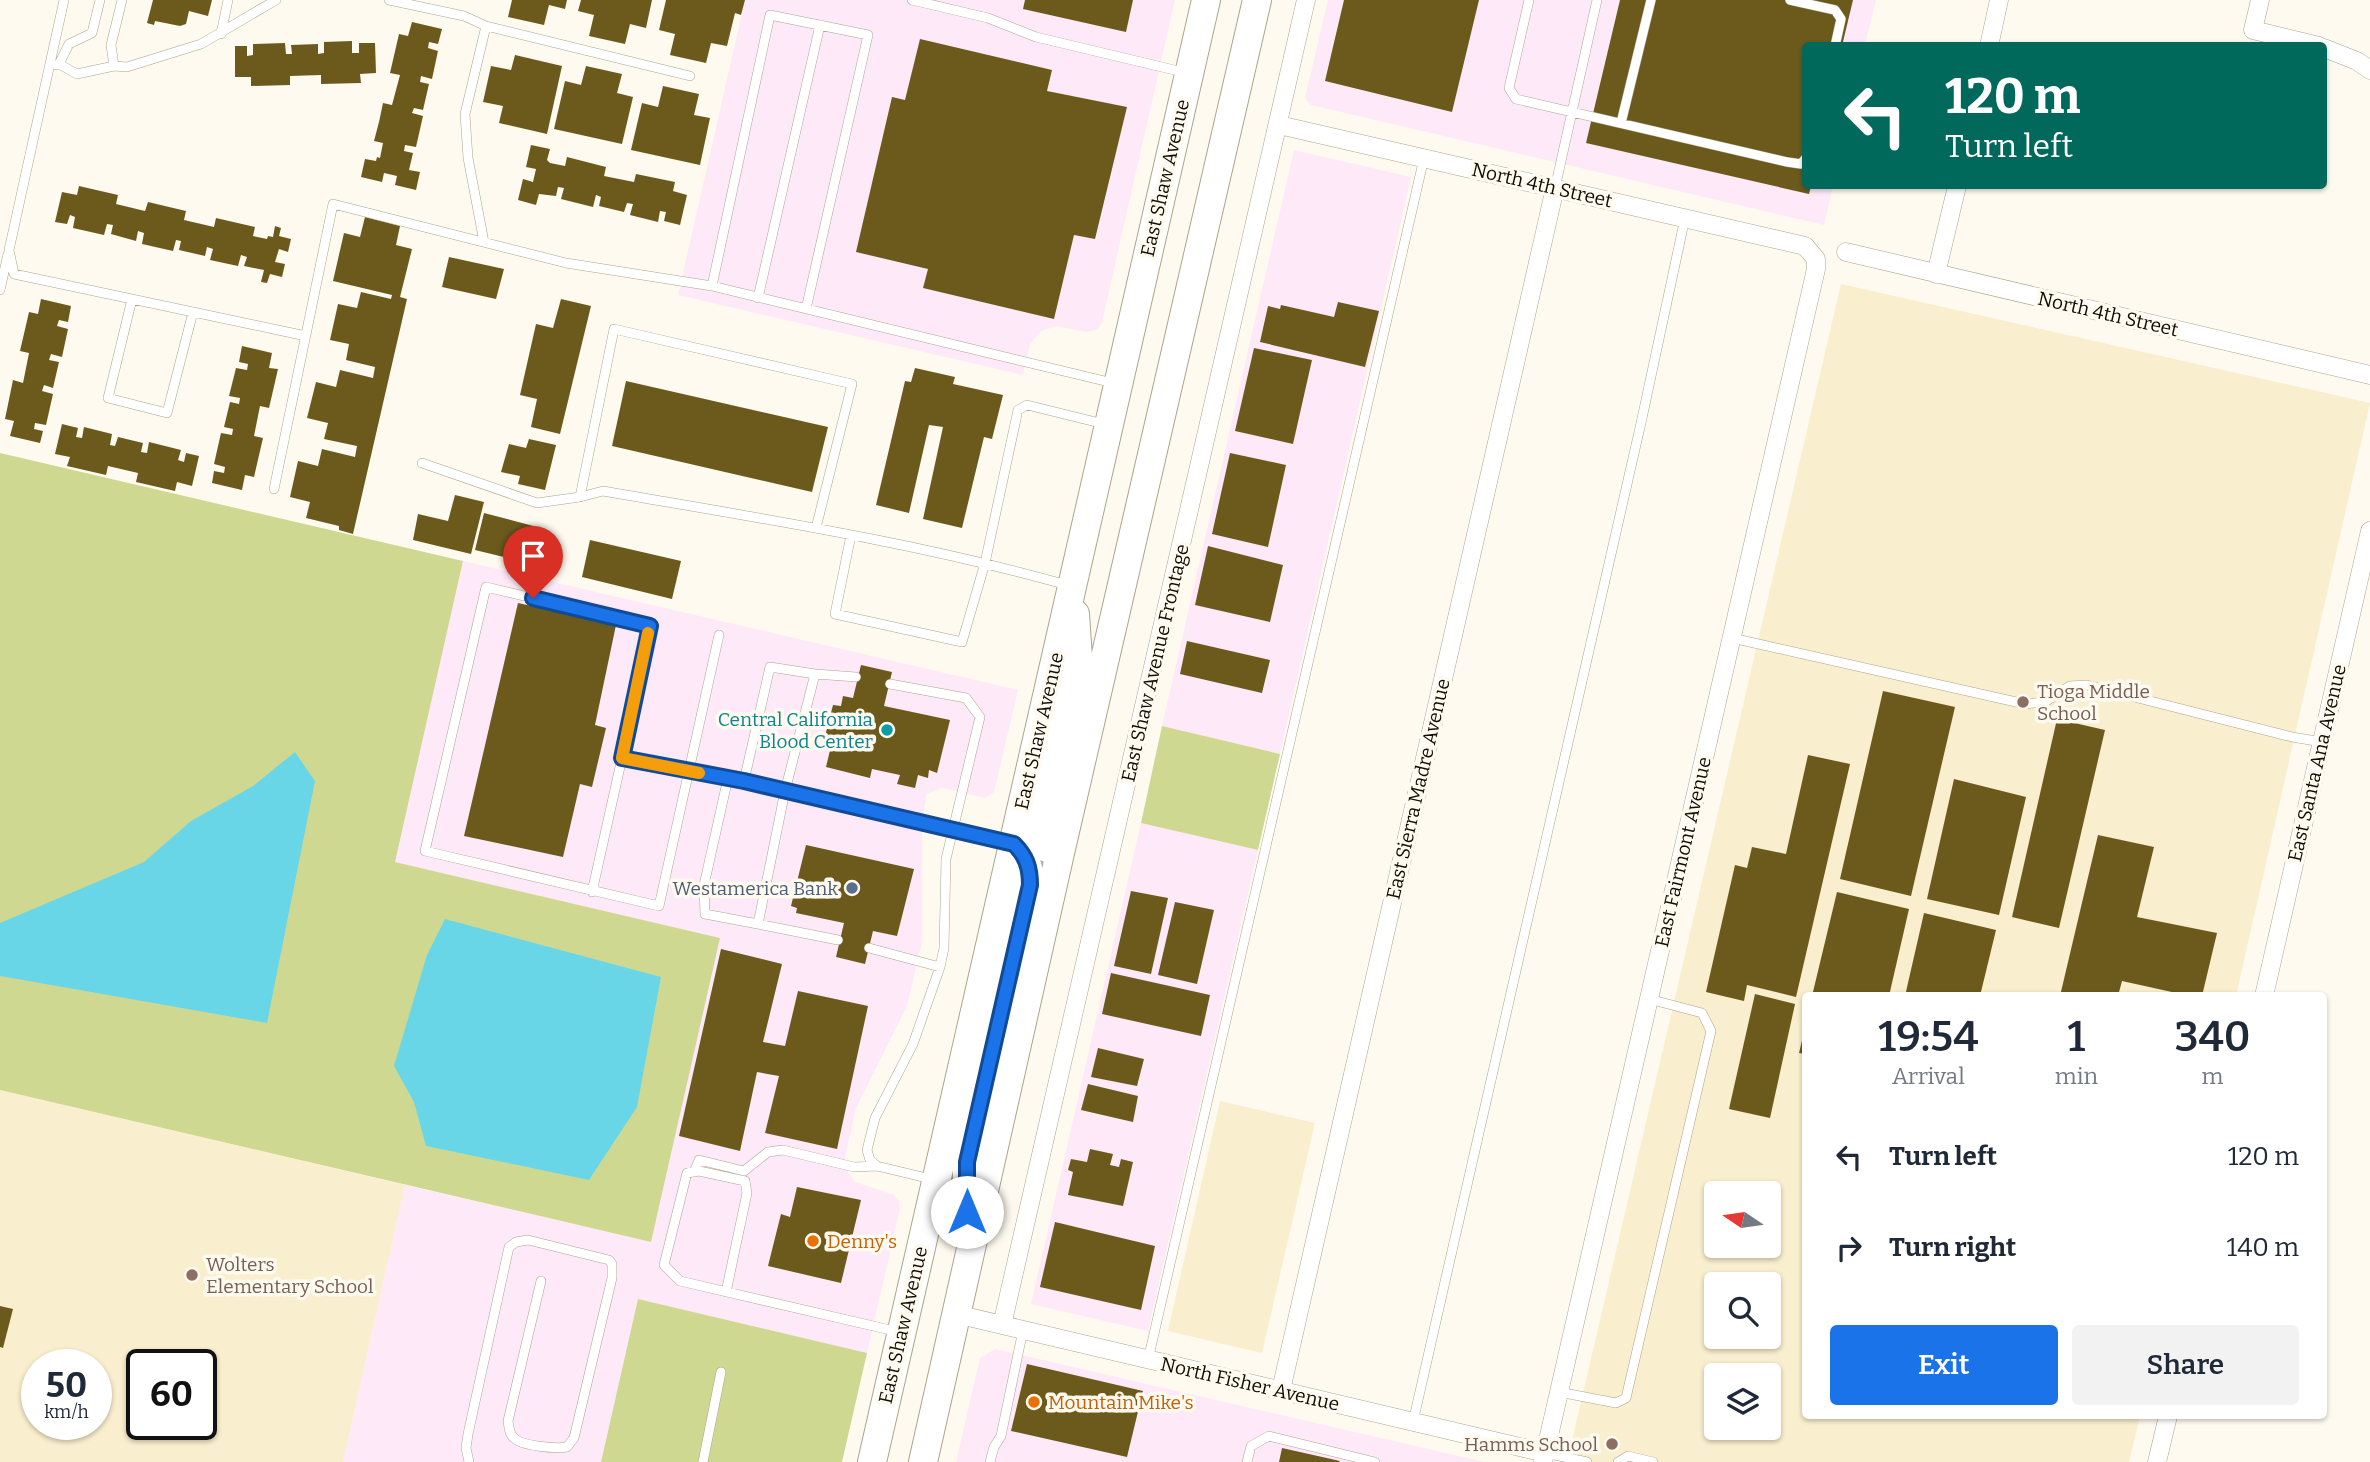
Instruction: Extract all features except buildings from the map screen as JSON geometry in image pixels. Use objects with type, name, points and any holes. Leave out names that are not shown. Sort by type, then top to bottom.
[{"type":"main road","name":"East Shaw Avenue","points":[[872,1462],[1206,0]]},
{"type":"main road","points":[[923,1462],[1257,0]]},
{"type":"main road","points":[[1060,853],[1049,850],[1041,842],[1039,832],[1078,658],[1072,587]]},
{"type":"main road","points":[[967,1262],[967,1162],[1030,885],[1028,862],[1014,844]]},
{"type":"street","name":"East Shaw Avenue Frontage","points":[[1002,1325],[1306,0]]},
{"type":"street","points":[[1990,42],[1999,0]]},
{"type":"street","points":[[2260,0],[2253,30],[2302,42]]},
{"type":"street","points":[[2327,49],[2357,61],[2370,70]]},
{"type":"street","name":"North 4th Street","points":[[1279,125],[1805,246]]},
{"type":"street","name":"East Sierra Madre Avenue","points":[[1281,1390],[1555,188]]},
{"type":"street","points":[[1936,274],[1956,189]]},
{"type":"street","name":"East Fairmont Avenue","points":[[1544,1457],[1816,269],[1816,259],[1805,246]]},
{"type":"street","name":"North 4th Street","points":[[1846,253],[2370,375]]},
{"type":"street","name":"East Santa Ana Avenue","points":[[2265,992],[2370,531]]},
{"type":"street","name":"North Fisher Avenue","points":[[956,1314],[1413,1422],[1544,1457]]},
{"type":"street","points":[[2157,1462],[2167,1419]]},
{"type":"lane","points":[[0,290],[54,65],[64,0]]},
{"type":"lane","points":[[54,65],[69,44],[92,33],[100,0]]},
{"type":"lane","points":[[114,66],[111,45],[122,0]]},
{"type":"lane","points":[[221,33],[228,0]]},
{"type":"lane","points":[[54,65],[77,74],[114,66],[127,67],[201,44],[276,0]]},
{"type":"lane","points":[[389,0],[464,16],[486,26],[690,75]]},
{"type":"lane","points":[[912,0],[988,18],[1036,37],[1189,73]]},
{"type":"lane","points":[[1529,0],[1509,88],[1516,99],[1802,163]]},
{"type":"lane","points":[[1555,188],[1597,0]]},
{"type":"lane","points":[[1621,123],[1651,0]]},
{"type":"lane","points":[[1790,0],[1835,10],[1841,19],[1836,42]]},
{"type":"lane","points":[[712,286],[771,15],[867,35],[806,309]]},
{"type":"lane","points":[[758,298],[820,25]]},
{"type":"lane","points":[[484,242],[468,158],[465,114],[486,26]]},
{"type":"lane","points":[[1148,1360],[1423,158]]},
{"type":"lane","points":[[274,489],[333,204],[566,263],[712,286],[1118,384]]},
{"type":"lane","points":[[1413,1422],[1641,423],[1685,218]]},
{"type":"lane","points":[[9,250],[14,274],[306,336]]},
{"type":"lane","points":[[132,299],[108,398],[167,413],[193,312]]},
{"type":"lane","points":[[580,497],[614,328],[852,384],[816,528]]},
{"type":"lane","points":[[851,535],[835,614],[962,642],[985,562],[1018,410],[1027,405],[1109,425]]},
{"type":"lane","points":[[422,463],[537,503],[603,491],[816,528],[985,562],[1072,587]]},
{"type":"lane","points":[[592,892],[650,626],[486,587],[425,852],[592,892],[659,906],[719,635]]},
{"type":"lane","points":[[1732,638],[2025,704],[2045,702],[2070,687],[2087,685],[2292,737],[2322,742]]},
{"type":"lane","points":[[744,781],[770,667],[856,677]]},
{"type":"lane","points":[[758,923],[785,791],[815,674]]},
{"type":"lane","points":[[877,1167],[870,1160],[867,1150],[875,1118],[913,1044],[940,967],[944,948],[946,859],[979,717],[966,698],[890,684]]},
{"type":"lane","points":[[622,758],[744,781],[1014,844]]},
{"type":"lane","points":[[728,778],[704,885],[705,914],[838,940]]},
{"type":"lane","points":[[869,948],[940,967]]},
{"type":"lane","points":[[1559,1392],[1616,1403],[1626,1398],[1708,1045],[1711,1031],[1702,1013],[1649,999]]},
{"type":"lane","points":[[694,1172],[699,1160],[744,1171],[768,1153],[783,1150],[854,1167],[877,1167],[937,1180]]},
{"type":"lane","points":[[726,1292],[747,1193],[745,1181],[687,1173],[664,1265],[680,1281],[726,1292],[901,1332]]},
{"type":"lane","points":[[469,1462],[466,1448],[468,1434],[509,1247],[516,1242],[528,1240],[609,1259],[612,1264],[612,1278],[573,1438],[566,1447],[557,1448],[522,1443],[515,1440],[510,1433],[508,1421],[541,1281]]},
{"type":"lane","points":[[990,1462],[994,1447],[1001,1436],[1023,1330]]},
{"type":"lane","points":[[703,1462],[721,1372]]},
{"type":"lane","points":[[1247,1462],[1251,1446],[1269,1436],[1375,1462]]},
{"type":"lane","points":[[1618,1462],[1628,1456],[1653,1462]]},
{"type":"lane","points":[[1544,1457],[1587,1462]]},
{"type":"shaded area","points":[[745,0],[1175,0],[1102,322],[1098,329],[1086,332],[1057,326],[1041,331],[1030,344],[1023,375],[678,295]]},
{"type":"shaded area","points":[[1328,0],[1876,0],[1866,42],[1802,42],[1802,189],[1832,189],[1824,225],[1311,105],[1305,98]]},
{"type":"shaded area","points":[[1294,150],[1411,177],[1280,754],[1162,726]]},
{"type":"shaded area","name":"Tioga Middle School","points":[[1841,284],[2370,403],[2237,992],[1802,992],[1802,1419],[2139,1419],[2129,1462],[1567,1462]]},
{"type":"shaded area","points":[[463,561],[1018,690],[994,792],[985,798],[942,788],[927,794],[922,820],[922,942],[907,1006],[856,1108],[845,1157],[845,1167],[855,1182],[894,1195],[899,1201],[900,1209],[867,1353],[638,1300],[601,1462],[343,1462],[405,1185],[651,1242],[719,938],[394,862]]},
{"type":"shaded area","points":[[1141,823],[1258,850],[1148,1331],[1031,1304]]},
{"type":"shaded area","name":"Wolters Elementary School","points":[[0,1090],[405,1185],[343,1462],[0,1462]]},
{"type":"shaded area","points":[[1220,1101],[1315,1123],[1262,1353],[1168,1331]]},
{"type":"shaded area","points":[[995,1349],[1485,1462],[956,1462],[980,1358]]},
{"type":"green space","points":[[0,453],[463,561],[395,862],[720,938],[651,1242],[0,1090]]},
{"type":"green space","points":[[1162,726],[1280,754],[1258,850],[1141,823]]},
{"type":"green space","points":[[638,1299],[867,1353],[842,1462],[601,1462]]},
{"type":"water","points":[[295,752],[315,781],[267,1023],[0,976],[0,923],[144,862],[191,821],[253,786]]},
{"type":"water","points":[[445,919],[661,977],[637,1107],[589,1180],[426,1146],[414,1102],[394,1066],[427,955]]},
{"type":"slow traffic","points":[[648,633],[622,758],[699,773]]},
{"type":"place","name":"Tioga Middle School","points":[[2023,702]]},
{"type":"place","name":"Central California Blood Center","points":[[887,730]]},
{"type":"place","name":"Westamerica Bank","points":[[852,888]]},
{"type":"place","name":"Denny's","points":[[813,1241]]},
{"type":"place","name":"Wolters Elementary School","points":[[192,1275]]},
{"type":"place","name":"Mountain Mike's","points":[[1034,1402]]},
{"type":"place","name":"Hamms School","points":[[1612,1444]]},
{"type":"route","points":[[533,598],[650,626],[622,758],[744,781],[1014,844],[1024,854],[1028,862],[1030,885],[967,1162],[967,1212]]}]
